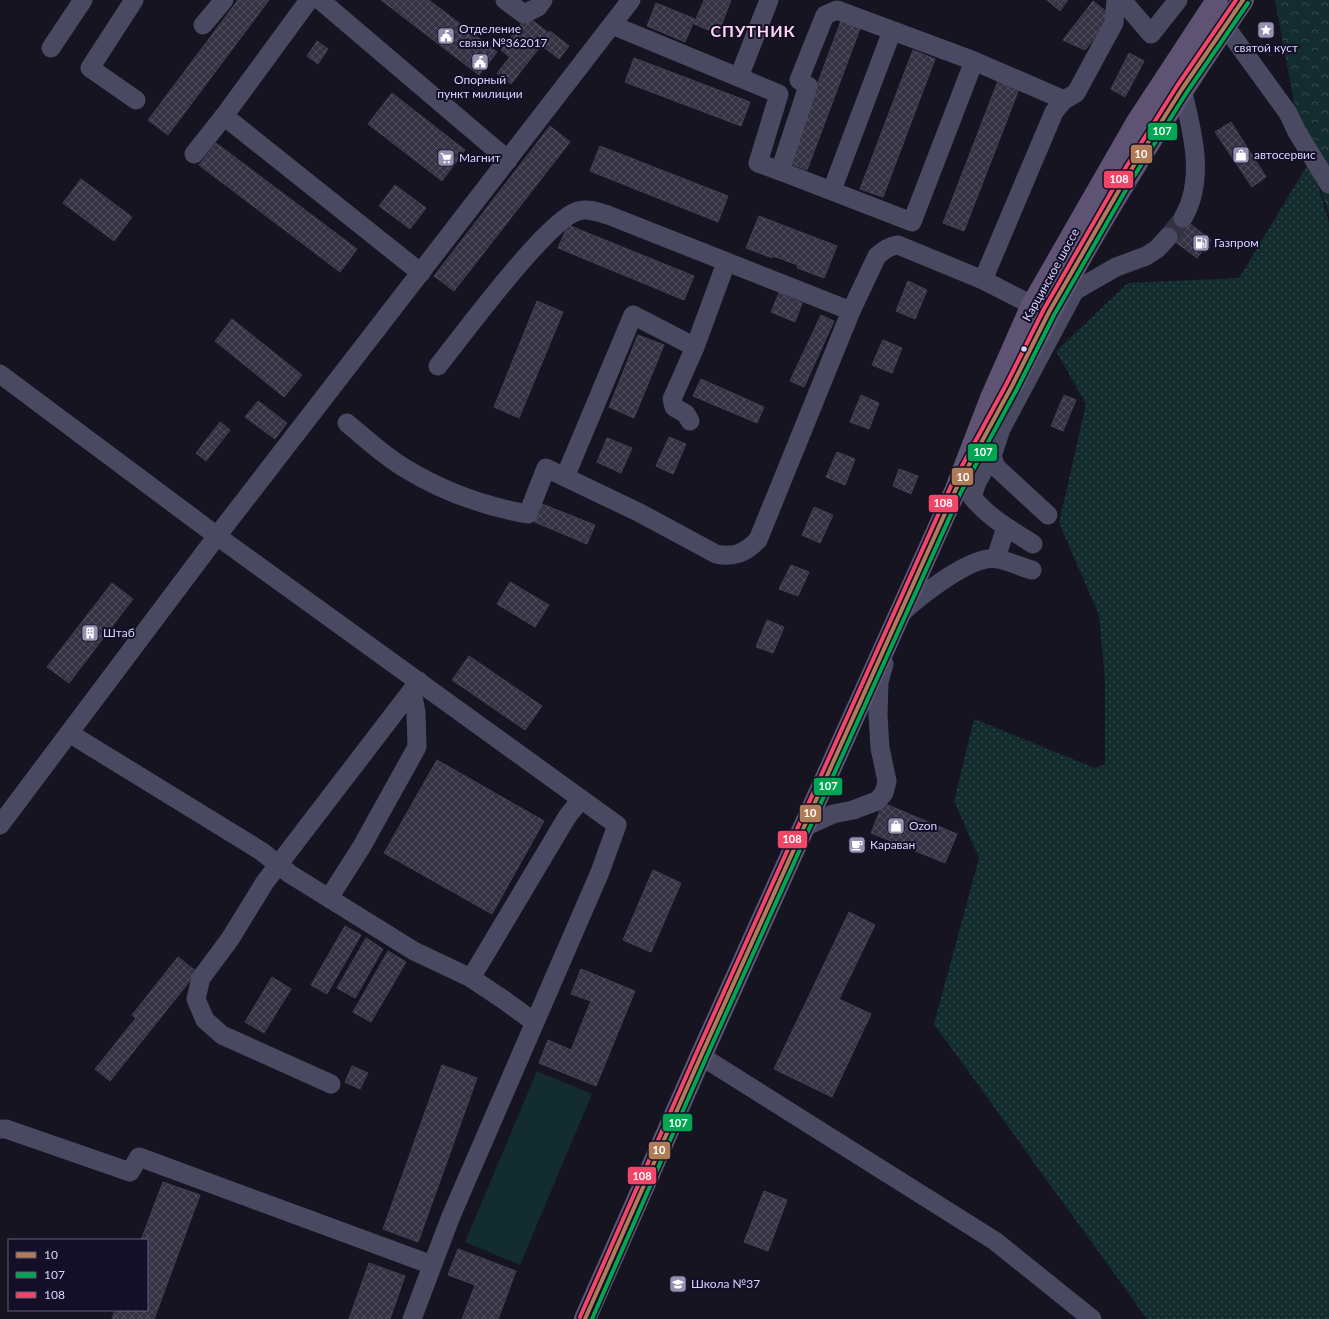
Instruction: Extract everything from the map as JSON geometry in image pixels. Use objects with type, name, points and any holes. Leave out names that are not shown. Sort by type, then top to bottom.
[{"type":"main road","name":"Карцинское шоссе","points":[[956,489],[991,398],[1040,308],[1137,122],[1217,0]]},
{"type":"main road","name":"Карцинское шоссе","points":[[956,489],[1008,393],[1040,308],[1126,178],[1182,89],[1243,0]]},
{"type":"main road","points":[[585,1319],[701,1056],[956,489]]},
{"type":"street","points":[[51,48],[83,0]]},
{"type":"street","points":[[134,0],[90,68],[136,100]]},
{"type":"street","points":[[203,25],[224,0]]},
{"type":"street","points":[[194,154],[224,116],[309,0]]},
{"type":"street","points":[[320,0],[508,160]]},
{"type":"street","points":[[505,0],[524,14],[538,6],[543,0]]},
{"type":"street","points":[[0,825],[218,536],[631,0]]},
{"type":"street","points":[[739,76],[769,0]]},
{"type":"street","points":[[982,280],[1054,112],[1064,100],[1076,93],[1114,23],[1116,0]]},
{"type":"street","points":[[1122,0],[1151,34],[1178,0]]},
{"type":"street","points":[[780,170],[808,86],[799,80],[825,15],[837,10],[974,61],[1064,100]]},
{"type":"street","points":[[612,25],[780,94],[758,163],[780,170],[912,222],[974,61]]},
{"type":"street","points":[[1225,26],[1288,114],[1300,138],[1329,184]]},
{"type":"street","points":[[832,190],[892,31]]},
{"type":"street","points":[[1182,89],[1192,129],[1196,164],[1193,195],[1183,218]]},
{"type":"street","points":[[224,116],[421,273]]},
{"type":"street","points":[[438,366],[526,256],[565,216],[579,210],[592,210],[608,215],[850,311]]},
{"type":"street","points":[[347,424],[401,466],[448,492],[495,508],[528,514],[546,468],[638,512],[716,554],[726,556],[738,554],[752,546],[758,540],[850,311],[877,256],[890,246],[898,246],[982,280],[1040,308],[1062,298],[1116,268],[1146,256],[1158,249],[1168,237]]},
{"type":"street","points":[[690,421],[686,414],[674,407],[672,399],[695,347],[726,263]]},
{"type":"street","points":[[1033,544],[1006,527],[981,507],[972,497],[977,482],[992,456],[1001,429],[1074,290]]},
{"type":"street","points":[[565,477],[633,315],[695,347]]},
{"type":"street","points":[[0,374],[218,536],[416,686],[617,825],[600,872],[451,1216],[412,1319]]},
{"type":"street","points":[[992,456],[996,467],[1048,515]]},
{"type":"street","points":[[996,558],[1006,527]]},
{"type":"street","points":[[804,826],[833,814],[853,810],[877,801],[884,793],[887,781],[880,748],[878,715],[879,682],[898,616],[926,591],[954,574],[977,563],[996,558],[1032,570]]},
{"type":"street","points":[[332,1084],[222,1036],[205,1020],[196,999],[202,978],[230,939],[265,882],[416,686]]},
{"type":"street","points":[[329,898],[362,846],[417,746],[416,686]]},
{"type":"street","points":[[69,733],[261,851],[278,865],[414,951],[470,978],[534,1022]]},
{"type":"street","points":[[470,978],[567,817],[581,800]]},
{"type":"street","points":[[701,1056],[995,1241],[1092,1319]]},
{"type":"street","points":[[0,1129],[6,1129],[130,1172],[139,1157],[432,1265]]},
{"type":"green space","points":[[1275,0],[1329,0],[1329,214],[1297,119]]},
{"type":"green space","points":[[1311,159],[1329,223],[1329,1319],[1147,1319],[934,1024],[979,858],[954,801],[974,719],[1095,768],[1105,764],[1105,680],[1099,615],[1059,523],[1086,404],[1056,351],[1128,283],[1239,278]]},
{"type":"green space","points":[[537,1071],[592,1094],[520,1265],[465,1242]]},
{"type":"building","points":[[238,0],[269,0],[168,135],[148,120]]},
{"type":"building","points":[[381,0],[429,0],[497,52],[479,75]]},
{"type":"building","points":[[704,0],[731,0],[718,34],[694,24]]},
{"type":"building","points":[[1047,0],[1068,0],[1060,11]]},
{"type":"building","points":[[1093,1],[1112,16],[1085,50],[1063,40]]},
{"type":"building","points":[[656,3],[695,19],[685,42],[647,26]]},
{"type":"building","points":[[527,16],[550,34],[511,84],[497,73],[510,57],[501,50]]},
{"type":"building","points":[[842,18],[861,26],[807,170],[788,163]]},
{"type":"building","points":[[550,31],[569,46],[559,59],[541,45]]},
{"type":"building","points":[[317,41],[328,49],[318,64],[307,56]]},
{"type":"building","points":[[913,50],[935,59],[883,197],[860,189]]},
{"type":"building","points":[[1129,53],[1144,61],[1125,97],[1111,89]]},
{"type":"building","points":[[634,58],[750,102],[741,126],[625,82]]},
{"type":"building","points":[[998,81],[1019,89],[964,231],[943,223]]},
{"type":"building","points":[[392,93],[465,150],[442,181],[368,124]]},
{"type":"building","name":"автосервис","points":[[1231,122],[1266,177],[1252,187],[1215,132]]},
{"type":"building","points":[[550,126],[570,142],[454,291],[434,276]]},
{"type":"building","points":[[216,143],[357,249],[340,272],[199,165]]},
{"type":"building","points":[[600,146],[728,196],[718,222],[590,171]]},
{"type":"building","points":[[81,179],[132,217],[114,241],[63,203]]},
{"type":"building","points":[[395,185],[426,208],[410,229],[379,206]]},
{"type":"building","points":[[1176,213],[1211,240],[1197,258],[1162,232]]},
{"type":"building","points":[[759,216],[837,246],[824,278],[797,268],[798,265],[773,256],[772,258],[746,248]]},
{"type":"building","points":[[568,225],[694,276],[684,300],[558,248]]},
{"type":"building","points":[[908,281],[927,290],[915,319],[896,311]]},
{"type":"building","points":[[779,293],[802,303],[795,322],[771,312]]},
{"type":"building","points":[[537,301],[563,312],[519,418],[494,407]]},
{"type":"building","points":[[821,315],[834,321],[804,387],[790,381]]},
{"type":"building","points":[[232,319],[302,375],[284,397],[215,341]]},
{"type":"building","points":[[638,335],[664,345],[634,418],[609,407]]},
{"type":"building","points":[[883,340],[902,348],[892,373],[872,365]]},
{"type":"building","points":[[701,379],[764,407],[757,423],[693,396]]},
{"type":"building","points":[[861,395],[879,403],[869,429],[850,422]]},
{"type":"building","points":[[1064,395],[1076,400],[1063,431],[1051,426]]},
{"type":"building","points":[[258,401],[287,423],[275,439],[245,417]]},
{"type":"building","points":[[220,422],[230,430],[206,461],[196,453]]},
{"type":"building","points":[[669,437],[686,444],[673,474],[656,466]]},
{"type":"building","points":[[607,438],[632,448],[621,473],[597,462]]},
{"type":"building","points":[[837,452],[855,459],[845,485],[826,477]]},
{"type":"building","points":[[899,469],[918,476],[911,494],[893,486]]},
{"type":"building","points":[[537,502],[595,525],[587,544],[530,520]]},
{"type":"building","points":[[814,507],[833,515],[820,543],[802,535]]},
{"type":"building","points":[[791,565],[809,572],[798,596],[779,589]]},
{"type":"building","points":[[510,582],[549,605],[535,627],[497,604]]},
{"type":"building","name":"Штаб","points":[[112,583],[133,599],[69,683],[47,667]]},
{"type":"building","points":[[767,620],[784,627],[773,653],[756,647]]},
{"type":"building","points":[[469,656],[542,706],[525,730],[452,680]]},
{"type":"building","points":[[437,760],[544,821],[492,914],[384,853]]},
{"type":"building","points":[[883,803],[957,834],[945,863],[871,833]]},
{"type":"building","points":[[653,870],[681,883],[651,952],[623,940]]},
{"type":"building","points":[[849,912],[875,925],[839,999],[871,1014],[832,1097],[774,1069]]},
{"type":"building","points":[[345,926],[361,935],[327,994],[311,985]]},
{"type":"building","points":[[366,938],[383,949],[355,998],[337,988]]},
{"type":"building","points":[[388,951],[406,962],[371,1022],[353,1012]]},
{"type":"building","points":[[178,957],[197,972],[110,1081],[95,1069],[136,1018],[132,1015]]},
{"type":"building","points":[[581,969],[635,991],[596,1086],[539,1063],[548,1040],[571,1050],[591,1001],[571,994]]},
{"type":"building","points":[[272,977],[291,989],[264,1033],[245,1022]]},
{"type":"building","points":[[442,1065],[477,1078],[418,1242],[383,1229]]},
{"type":"building","points":[[352,1066],[368,1073],[360,1089],[345,1082]]},
{"type":"building","points":[[163,1182],[200,1195],[154,1319],[112,1319],[115,1311],[148,1311],[148,1239],[141,1239]]},
{"type":"building","points":[[764,1191],[787,1200],[768,1251],[744,1242]]},
{"type":"building","points":[[458,1249],[516,1271],[498,1319],[462,1319],[475,1285],[448,1275]]},
{"type":"building","points":[[369,1263],[405,1276],[390,1319],[349,1319]]},
{"type":"tunnel","points":[[1168,237],[1183,218]]},
{"type":"transit line","name":"108","points":[[580,1317],[696,1054],[951,486],[1007,383],[1044,309],[1121,175],[1177,86],[1236,0]]},
{"type":"transit line","name":"10","points":[[585,1319],[701,1056],[956,489],[1012,386],[1049,312],[1126,178],[1182,89],[1243,0]]},
{"type":"transit line","name":"107","points":[[592,1319],[706,1058],[961,492],[1017,389],[1054,315],[1131,181],[1187,92],[1248,3]]},
{"type":"place","name":"святой куст","points":[[1266,30]]},
{"type":"place","name":"Отделение связи №362017","points":[[446,36]]},
{"type":"place","name":"Опорный пункт милиции","points":[[480,62]]},
{"type":"place","name":"автосервис","points":[[1241,155]]},
{"type":"place","name":"Магнит","points":[[446,158]]},
{"type":"place","name":"Газпром","points":[[1201,243]]},
{"type":"place","name":"Штаб","points":[[90,633]]},
{"type":"place","name":"Ozon","points":[[896,826]]},
{"type":"place","name":"Караван","points":[[857,845]]},
{"type":"place","name":"Школа №37","points":[[678,1284]]},
{"type":"district","name":"СПУТНИК","points":[[753,31]]}]
